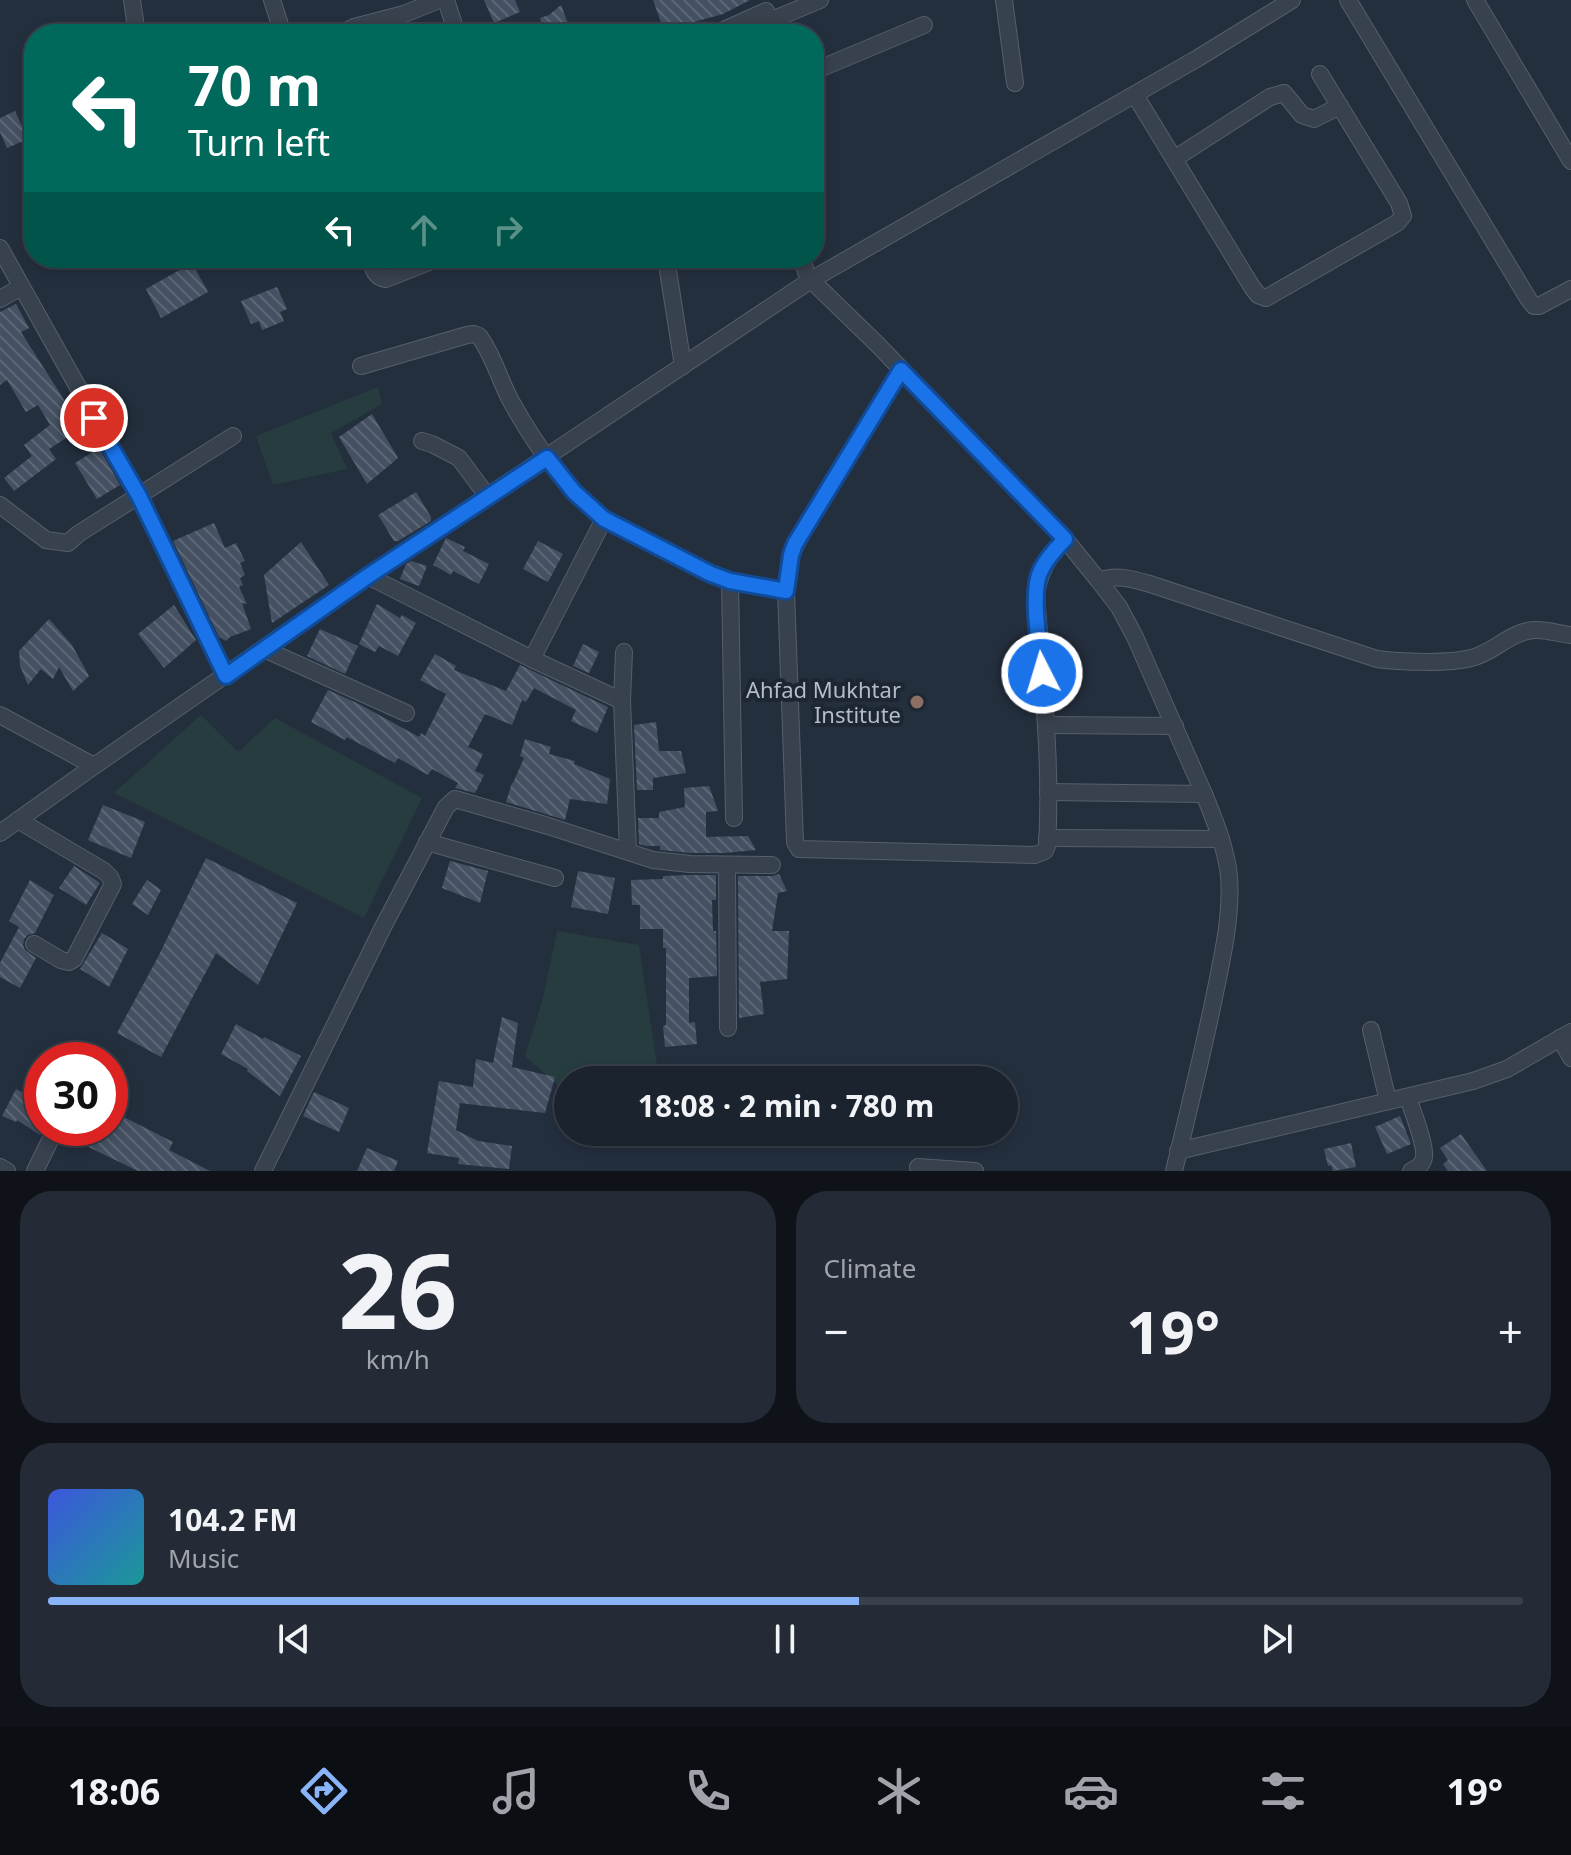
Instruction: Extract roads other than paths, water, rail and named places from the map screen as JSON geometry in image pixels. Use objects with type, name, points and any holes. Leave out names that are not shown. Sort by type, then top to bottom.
[{"type":"street","points":[[132,0],[136,24]]},
{"type":"street","points":[[272,0],[280,24]]},
{"type":"street","points":[[366,24],[404,14],[439,0]]},
{"type":"street","points":[[446,0],[454,24]]},
{"type":"street","points":[[745,24],[820,0]]},
{"type":"street","points":[[1004,0],[1015,83]]},
{"type":"street","points":[[0,833],[368,576],[811,280],[1135,95],[1292,0]]},
{"type":"street","points":[[1348,0],[1529,300],[1534,306],[1539,306],[1571,289]]},
{"type":"street","points":[[1475,0],[1571,161]]},
{"type":"street","points":[[824,67],[924,25]]},
{"type":"street","points":[[1135,95],[1252,287],[1258,295],[1266,298],[1397,223],[1403,216],[1399,203],[1320,74]]},
{"type":"street","points":[[1174,159],[1270,97],[1284,93],[1302,115],[1314,119],[1340,106]]},
{"type":"street","points":[[0,248],[139,496],[226,676]]},
{"type":"street","points":[[374,268],[376,275],[386,279],[414,268]]},
{"type":"street","points":[[668,268],[683,366]]},
{"type":"street","points":[[805,268],[811,280],[1065,539],[1119,607],[1132,629],[1204,794],[1221,839],[1229,874],[1228,915],[1206,1035],[1174,1171]]},
{"type":"street","points":[[0,299],[21,287]]},
{"type":"street","points":[[361,366],[474,334],[482,340],[512,403],[547,458],[574,492],[604,519],[700,570],[730,581],[786,591]]},
{"type":"street","points":[[901,370],[791,555],[786,591],[797,847],[803,850],[1035,855],[1045,851],[1048,792],[1046,725],[1036,594],[1039,576],[1048,557],[1065,539]]},
{"type":"street","points":[[0,505],[46,540],[68,543],[233,436]]},
{"type":"street","points":[[422,441],[459,458],[488,497]]},
{"type":"street","points":[[532,659],[604,519]]},
{"type":"street","points":[[368,576],[622,701]]},
{"type":"street","points":[[1099,581],[1112,576],[1129,578],[1391,661],[1473,658],[1521,632],[1537,629],[1571,635]]},
{"type":"street","points":[[730,581],[734,818]]},
{"type":"street","points":[[264,649],[406,713]]},
{"type":"street","points":[[624,652],[622,701],[628,851]]},
{"type":"street","points":[[0,715],[94,766]]},
{"type":"street","points":[[1046,725],[1175,726]]},
{"type":"street","points":[[1048,792],[1204,794]]},
{"type":"street","points":[[263,1171],[427,842],[446,807],[455,799],[666,862],[772,865]]},
{"type":"street","points":[[18,820],[104,871],[113,884],[74,959],[69,962],[61,960],[34,944]]},
{"type":"street","points":[[1047,838],[1221,839]]},
{"type":"street","points":[[427,842],[555,878]]},
{"type":"street","points":[[727,865],[728,1028]]},
{"type":"street","points":[[1371,1030],[1388,1101]]},
{"type":"street","points":[[1178,1151],[1451,1088],[1522,1061],[1566,1035],[1571,1058]]},
{"type":"street","points":[[1408,1097],[1425,1159],[1411,1171]]},
{"type":"street","points":[[35,1171],[47,1146]]},
{"type":"street","points":[[918,1167],[975,1171]]},
{"type":"place","name":"Ahfad Mukhtar Institute","points":[[917,702]]}]
